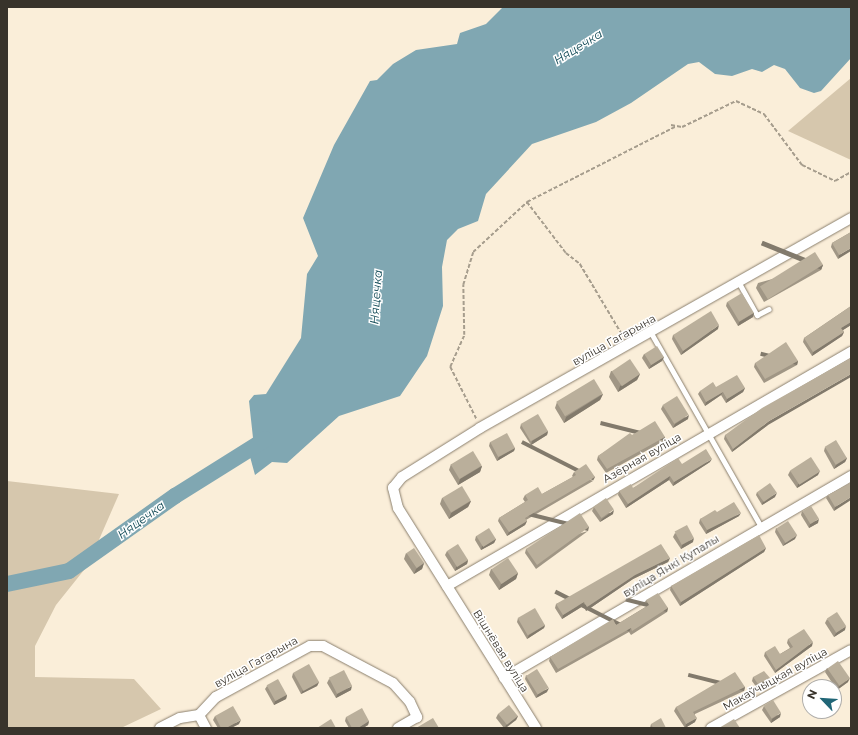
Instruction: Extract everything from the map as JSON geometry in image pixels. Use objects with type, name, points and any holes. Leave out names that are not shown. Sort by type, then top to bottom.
[{"type":"street","name":"вуліца Гагарына","points":[[393,488],[402,477],[480,428],[629,346],[851,218]]},
{"type":"street","name":"Азёрная вуліца","points":[[447,586],[708,433],[851,352]]},
{"type":"street","name":"вуліца Янкі Купалы","points":[[504,678],[761,527],[851,476]]},
{"type":"street","name":"Вішнёвая вуліца","points":[[393,488],[398,508],[536,728]]},
{"type":"street","name":"вуліца Гагарына","points":[[199,715],[216,697],[310,646],[323,646],[393,683],[410,702],[417,717],[398,728]]},
{"type":"street","name":"Макаўчыцкая вуліца","points":[[711,728],[851,650]]},
{"type":"street","points":[[160,728],[180,718],[199,715],[206,728]]},
{"type":"lane","points":[[739,283],[757,315],[769,309]]},
{"type":"lane","points":[[651,333],[761,527]]},
{"type":"path","points":[[671,125],[682,127],[736,101],[764,114],[802,165],[835,181],[851,172]]},
{"type":"path","points":[[480,428],[450,366],[464,335],[463,285],[473,252],[528,202],[677,126]]},
{"type":"path","points":[[528,202],[566,253],[580,264],[629,346]]},
{"type":"shaded area","points":[[851,78],[851,160],[788,131]]},
{"type":"shaded area","points":[[7,481],[119,494],[88,565],[56,605],[35,646],[35,677],[134,679],[161,709],[121,728],[7,728]]},
{"type":"water","points":[[503,7],[851,7],[851,58],[821,91],[814,93],[800,88],[785,69],[774,65],[762,72],[752,69],[732,76],[715,74],[699,62],[688,64],[631,103],[596,122],[532,144],[486,194],[478,221],[458,229],[447,240],[442,267],[443,306],[427,356],[400,396],[339,416],[287,463],[272,462],[255,475],[249,453],[242,448],[253,438],[249,401],[254,395],[266,394],[301,338],[307,274],[318,256],[303,218],[334,145],[370,81],[377,80],[393,64],[416,50],[457,44],[460,33],[486,24]]},
{"type":"building","points":[[851,232],[851,248],[839,255],[832,243]]},
{"type":"building","points":[[815,252],[823,265],[768,299],[760,286]]},
{"type":"building","points":[[742,293],[754,313],[739,321],[727,302]]},
{"type":"building","points":[[851,306],[851,322],[841,328],[844,332],[813,352],[804,338]]},
{"type":"building","points":[[711,311],[719,325],[683,351],[673,335]]},
{"type":"building","points":[[786,342],[798,361],[765,379],[755,363]]},
{"type":"building","points":[[657,346],[664,357],[651,365],[644,354]]},
{"type":"building","points":[[851,358],[851,374],[769,421],[733,449],[725,435],[762,408]]},
{"type":"building","points":[[630,359],[640,374],[622,386],[612,371]]},
{"type":"building","points":[[737,375],[745,388],[727,399],[723,392],[706,402],[700,391],[713,382],[716,387]]},
{"type":"building","points":[[594,379],[603,394],[565,416],[556,402]]},
{"type":"building","points":[[677,396],[689,415],[674,424],[663,405]]},
{"type":"building","points":[[538,414],[548,431],[531,441],[521,424]]},
{"type":"building","points":[[655,421],[665,437],[607,469],[598,456],[630,433],[632,435]]},
{"type":"building","points":[[507,433],[515,448],[498,457],[490,442]]},
{"type":"building","points":[[836,440],[847,458],[836,465],[825,447]]},
{"type":"building","points":[[706,449],[712,459],[674,482],[670,476],[628,504],[619,491],[631,484],[633,488],[678,458],[682,464]]},
{"type":"building","points":[[473,451],[482,466],[459,479],[451,464]]},
{"type":"building","points":[[811,457],[820,471],[799,485],[790,471]]},
{"type":"building","points":[[586,464],[595,477],[525,518],[527,521],[509,532],[499,518],[528,500],[525,495],[538,487],[542,494],[576,475],[574,472]]},
{"type":"building","points":[[770,483],[777,493],[764,502],[757,492]]},
{"type":"building","points":[[851,483],[851,497],[835,507],[828,495]]},
{"type":"building","points":[[462,486],[471,501],[451,512],[442,498]]},
{"type":"building","points":[[606,498],[614,510],[601,518],[594,506]]},
{"type":"building","points":[[734,502],[741,513],[707,530],[700,519],[715,510],[717,512]]},
{"type":"building","points":[[811,506],[819,519],[810,524],[803,511]]},
{"type":"building","points":[[580,513],[589,527],[537,565],[526,549]]},
{"type":"building","points":[[788,521],[797,535],[786,543],[776,529]]},
{"type":"building","points":[[687,525],[694,538],[682,545],[675,532]]},
{"type":"building","points":[[489,528],[496,539],[483,547],[476,536]]},
{"type":"building","points":[[759,535],[766,548],[681,602],[671,586]]},
{"type":"building","points":[[458,544],[468,560],[457,567],[447,551]]},
{"type":"building","points":[[661,544],[670,558],[635,575],[587,607],[584,602],[563,615],[556,604]]},
{"type":"building","points":[[414,548],[424,563],[417,568],[407,553]]},
{"type":"building","points":[[508,558],[518,573],[501,584],[491,569]]},
{"type":"building","points":[[658,593],[668,608],[632,631],[631,628],[558,669],[550,657],[613,619],[616,625],[649,605],[646,600]]},
{"type":"building","points":[[535,608],[545,625],[528,635],[518,618]]},
{"type":"building","points":[[837,612],[846,626],[836,633],[827,619]]},
{"type":"building","points":[[804,629],[813,642],[776,670],[765,652],[775,646],[780,654],[793,647],[788,639]]},
{"type":"building","points":[[838,661],[850,678],[842,684],[842,679],[835,679],[827,668]]},
{"type":"building","points":[[309,664],[319,682],[303,691],[293,673]]},
{"type":"building","points":[[537,669],[549,688],[538,695],[526,676]]},
{"type":"building","points":[[344,670],[352,686],[337,694],[329,678]]},
{"type":"building","points":[[764,671],[770,678],[758,684],[753,677]]},
{"type":"building","points":[[735,672],[745,687],[693,712],[697,718],[686,724],[676,707]]},
{"type":"building","points":[[278,679],[287,695],[275,701],[267,685]]},
{"type":"building","points":[[773,700],[781,713],[772,719],[764,706]]},
{"type":"building","points":[[509,705],[518,716],[507,725],[498,714]]},
{"type":"building","points":[[233,706],[241,720],[226,728],[221,728],[215,716]]},
{"type":"building","points":[[362,708],[369,721],[358,728],[352,728],[346,717]]},
{"type":"building","points":[[433,718],[439,728],[416,728]]},
{"type":"building","points":[[661,718],[666,728],[653,728],[651,724]]},
{"type":"building","points":[[331,719],[336,728],[317,728]]},
{"type":"building","points":[[734,719],[740,728],[719,728]]},
{"type":"waterway","name":"Няцечка","points":[[7,584],[69,571],[175,496],[266,439]]}]
